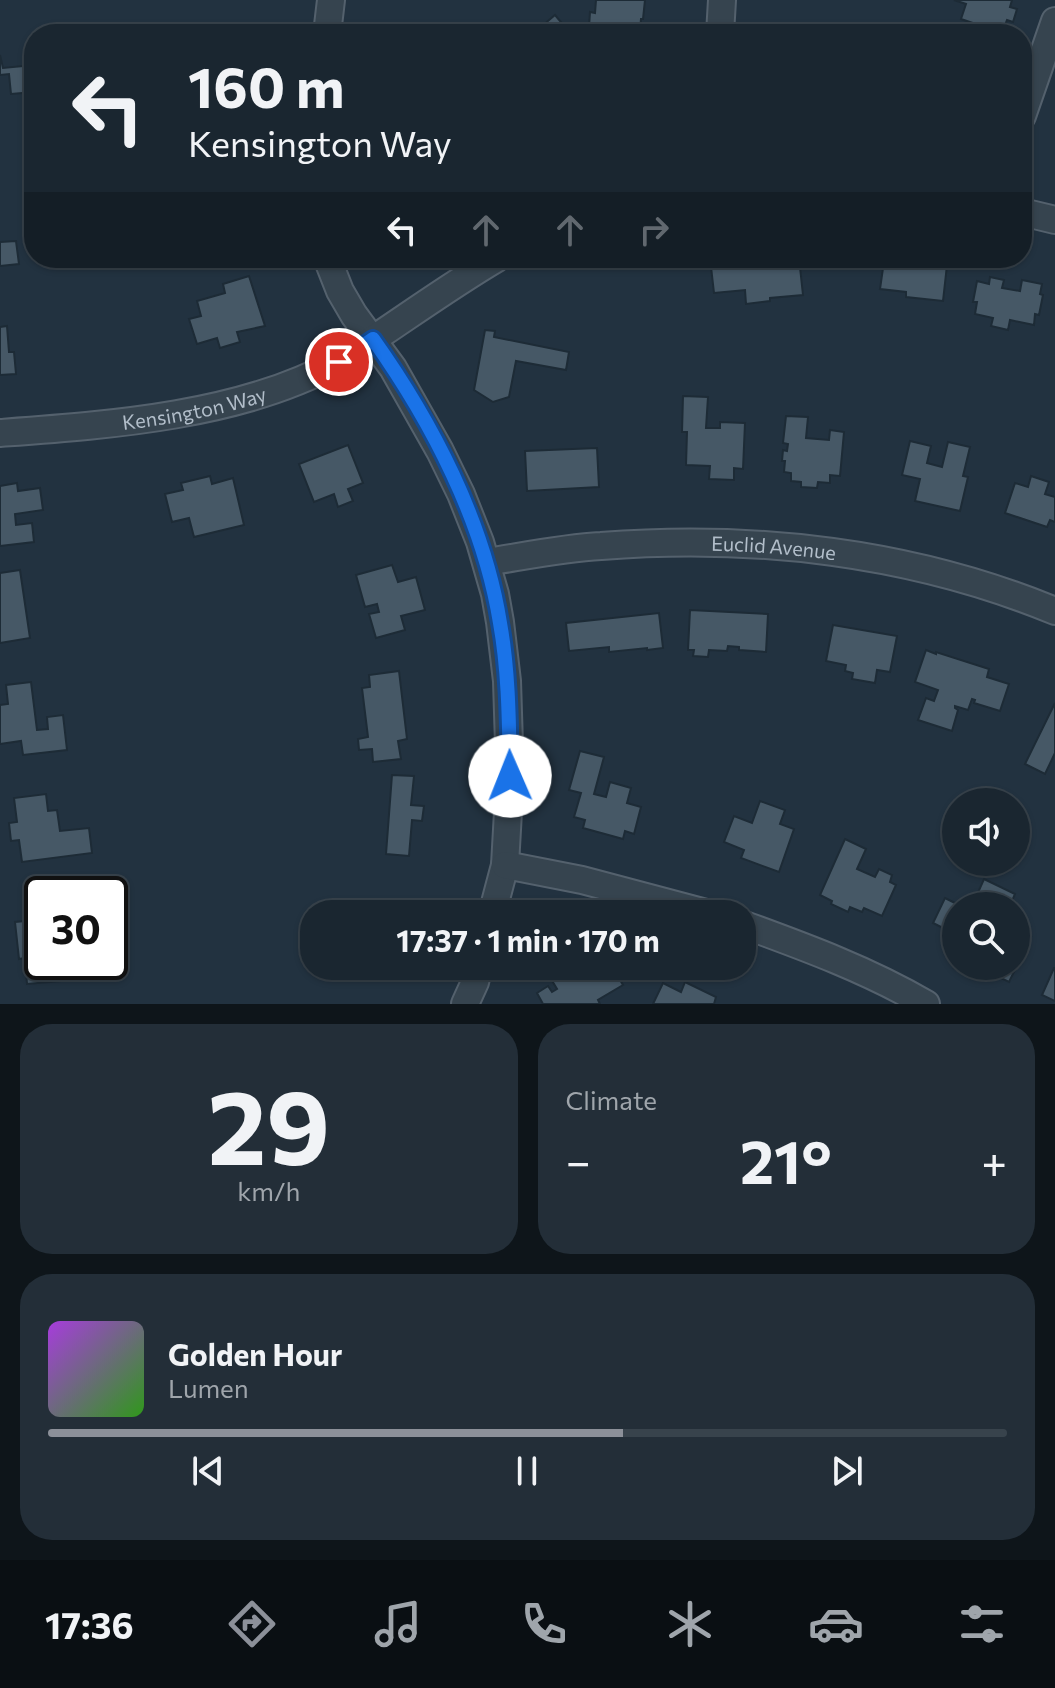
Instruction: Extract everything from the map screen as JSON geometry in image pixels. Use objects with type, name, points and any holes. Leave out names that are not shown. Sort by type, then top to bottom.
[{"type":"street","points":[[328,24],[331,0]]},
{"type":"street","points":[[721,24],[722,0]]},
{"type":"street","points":[[1032,87],[1055,21]]},
{"type":"street","points":[[1032,214],[1055,220]]},
{"type":"street","points":[[331,268],[354,315],[393,368],[440,451],[461,494],[487,562],[500,622],[509,712],[510,776],[505,865],[496,900]]},
{"type":"street","name":"Kensington Way","points":[[0,433],[135,420],[237,400],[307,377],[339,362],[479,268]]},
{"type":"street","name":"Euclid Avenue","points":[[487,562],[582,547],[628,544],[725,542],[787,546],[918,567],[1015,595],[1055,611]]},
{"type":"street","points":[[505,865],[582,880],[657,900]]},
{"type":"street","points":[[756,929],[860,970],[926,1004]]},
{"type":"street","points":[[465,1004],[476,980]]},
{"type":"building","points":[[596,0],[645,0],[641,24],[589,24],[590,12],[595,13]]},
{"type":"building","points":[[954,0],[1012,0],[1010,7],[1017,9],[1013,22],[976,24],[961,19],[966,4]]},
{"type":"building","points":[[555,15],[563,24],[544,24]]},
{"type":"building","points":[[0,55],[3,68],[24,66],[24,93],[11,94],[9,74],[0,75]]},
{"type":"building","points":[[16,241],[19,264],[0,266],[0,242]]},
{"type":"building","points":[[711,268],[800,268],[803,295],[746,304],[745,290],[714,293]]},
{"type":"building","points":[[883,268],[947,268],[943,301],[906,297],[906,292],[880,289]]},
{"type":"building","points":[[249,276],[265,326],[237,332],[240,342],[220,348],[217,338],[197,344],[189,319],[201,316],[197,301],[225,293],[223,284]]},
{"type":"building","points":[[990,277],[1004,280],[1002,288],[1020,291],[1022,280],[1042,284],[1040,294],[1043,295],[1034,325],[1010,320],[1008,330],[991,326],[993,318],[975,314],[977,302],[973,302],[977,281],[989,284]]},
{"type":"building","points":[[7,326],[9,352],[14,352],[16,374],[0,375],[0,327]]},
{"type":"building","points":[[485,330],[495,331],[494,337],[569,352],[566,370],[516,361],[509,397],[493,402],[474,390]]},
{"type":"building","points":[[683,396],[708,397],[706,428],[720,428],[720,422],[745,423],[743,469],[734,468],[734,480],[709,479],[710,466],[686,465],[687,432],[682,432]]},
{"type":"building","points":[[786,416],[808,417],[806,438],[829,440],[830,430],[844,432],[840,476],[830,475],[830,483],[818,482],[817,488],[801,487],[801,482],[791,481],[791,473],[784,472],[785,461],[782,461],[783,450],[787,451],[788,444],[783,443]]},
{"type":"building","points":[[910,441],[931,446],[927,463],[942,467],[948,442],[970,447],[963,476],[968,477],[960,511],[915,501],[920,479],[902,475]]},
{"type":"building","points":[[348,445],[363,483],[348,489],[353,501],[338,507],[334,494],[314,502],[299,464]]},
{"type":"building","points":[[597,448],[599,487],[527,491],[525,451]]},
{"type":"building","points":[[210,476],[212,484],[233,478],[244,525],[194,537],[189,518],[172,522],[165,494],[183,490],[181,483]]},
{"type":"building","points":[[1031,476],[1049,482],[1045,494],[1055,497],[1055,522],[1050,520],[1047,527],[1005,513],[1015,483],[1028,487]]},
{"type":"building","points":[[17,483],[18,491],[40,488],[43,510],[15,514],[16,525],[32,523],[34,542],[0,546],[0,486]]},
{"type":"building","points":[[392,565],[398,582],[416,577],[425,610],[401,616],[405,630],[376,638],[369,614],[379,612],[377,604],[365,607],[356,575]]},
{"type":"building","points":[[20,570],[30,638],[0,643],[0,573]]},
{"type":"building","points":[[690,610],[768,614],[766,652],[728,646],[727,651],[709,650],[708,657],[693,656],[694,650],[688,650]]},
{"type":"building","points":[[659,613],[663,648],[609,652],[609,647],[569,651],[566,623]]},
{"type":"building","points":[[833,625],[897,636],[890,672],[877,670],[875,683],[852,679],[853,673],[845,671],[846,665],[826,661]]},
{"type":"building","points":[[926,650],[989,669],[987,677],[1009,684],[1000,711],[974,703],[972,699],[968,710],[955,706],[958,710],[952,731],[918,720],[926,698],[934,701],[938,690],[915,682]]},
{"type":"building","points":[[399,671],[407,739],[398,741],[401,759],[373,762],[372,749],[359,750],[358,739],[368,737],[362,688],[370,687],[369,675]]},
{"type":"building","points":[[31,682],[37,730],[48,729],[47,717],[63,715],[67,750],[23,755],[21,741],[0,744],[0,705],[8,704],[6,685]]},
{"type":"building","points":[[1055,703],[1055,753],[1045,774],[1025,764]]},
{"type":"building","points":[[580,751],[604,757],[594,794],[606,797],[610,782],[631,788],[627,803],[641,807],[634,834],[625,831],[623,839],[583,828],[585,820],[574,817],[581,793],[569,790]]},
{"type":"building","points":[[392,775],[414,776],[411,805],[424,806],[422,821],[412,820],[409,856],[386,854]]},
{"type":"building","points":[[46,794],[48,811],[57,810],[60,831],[89,828],[92,853],[22,862],[19,840],[11,841],[9,823],[17,822],[14,798]]},
{"type":"building","points":[[760,801],[785,810],[780,824],[794,829],[779,872],[741,858],[744,850],[724,842],[734,816],[752,823]]},
{"type":"building","points":[[845,839],[866,849],[857,869],[875,877],[879,869],[892,875],[890,882],[896,885],[882,916],[864,908],[862,912],[850,907],[848,912],[820,895]]},
{"type":"building","points":[[984,879],[1011,892],[978,892]]},
{"type":"building","points":[[942,904],[942,928],[933,923]]},
{"type":"building","points":[[24,921],[24,958],[19,959],[15,922]]},
{"type":"building","points":[[1055,968],[1055,1001],[1042,995]]},
{"type":"building","points":[[27,980],[60,980],[60,981],[27,984]]},
{"type":"building","points":[[552,980],[620,980],[623,985],[598,1000],[600,1004],[543,1004],[537,993],[548,986],[552,992],[557,989]]},
{"type":"building","points":[[685,982],[716,997],[714,1004],[653,1004],[663,983],[681,992]]},
{"type":"route","points":[[339,362],[373,339],[410,396],[461,494],[487,562],[500,622],[509,712],[510,776]]}]
